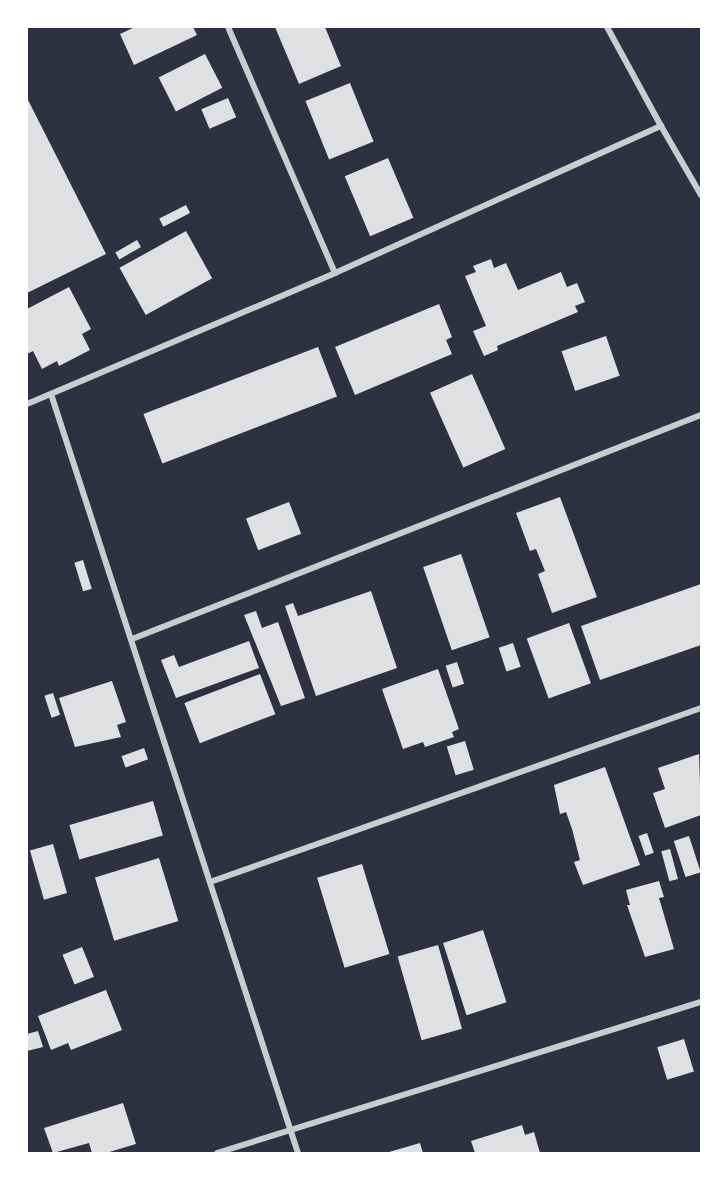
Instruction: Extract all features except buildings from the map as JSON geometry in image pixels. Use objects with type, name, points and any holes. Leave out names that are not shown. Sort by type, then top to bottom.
[{"type":"street","points":[[228,27],[335,273]]},
{"type":"street","points":[[607,27],[701,195]]},
{"type":"street","points":[[27,404],[52,397],[335,273],[661,126]]},
{"type":"street","points":[[52,397],[298,1153]]},
{"type":"street","points":[[132,639],[701,415]]},
{"type":"street","points":[[210,882],[701,708]]},
{"type":"street","points":[[218,1153],[701,1002]]}]
